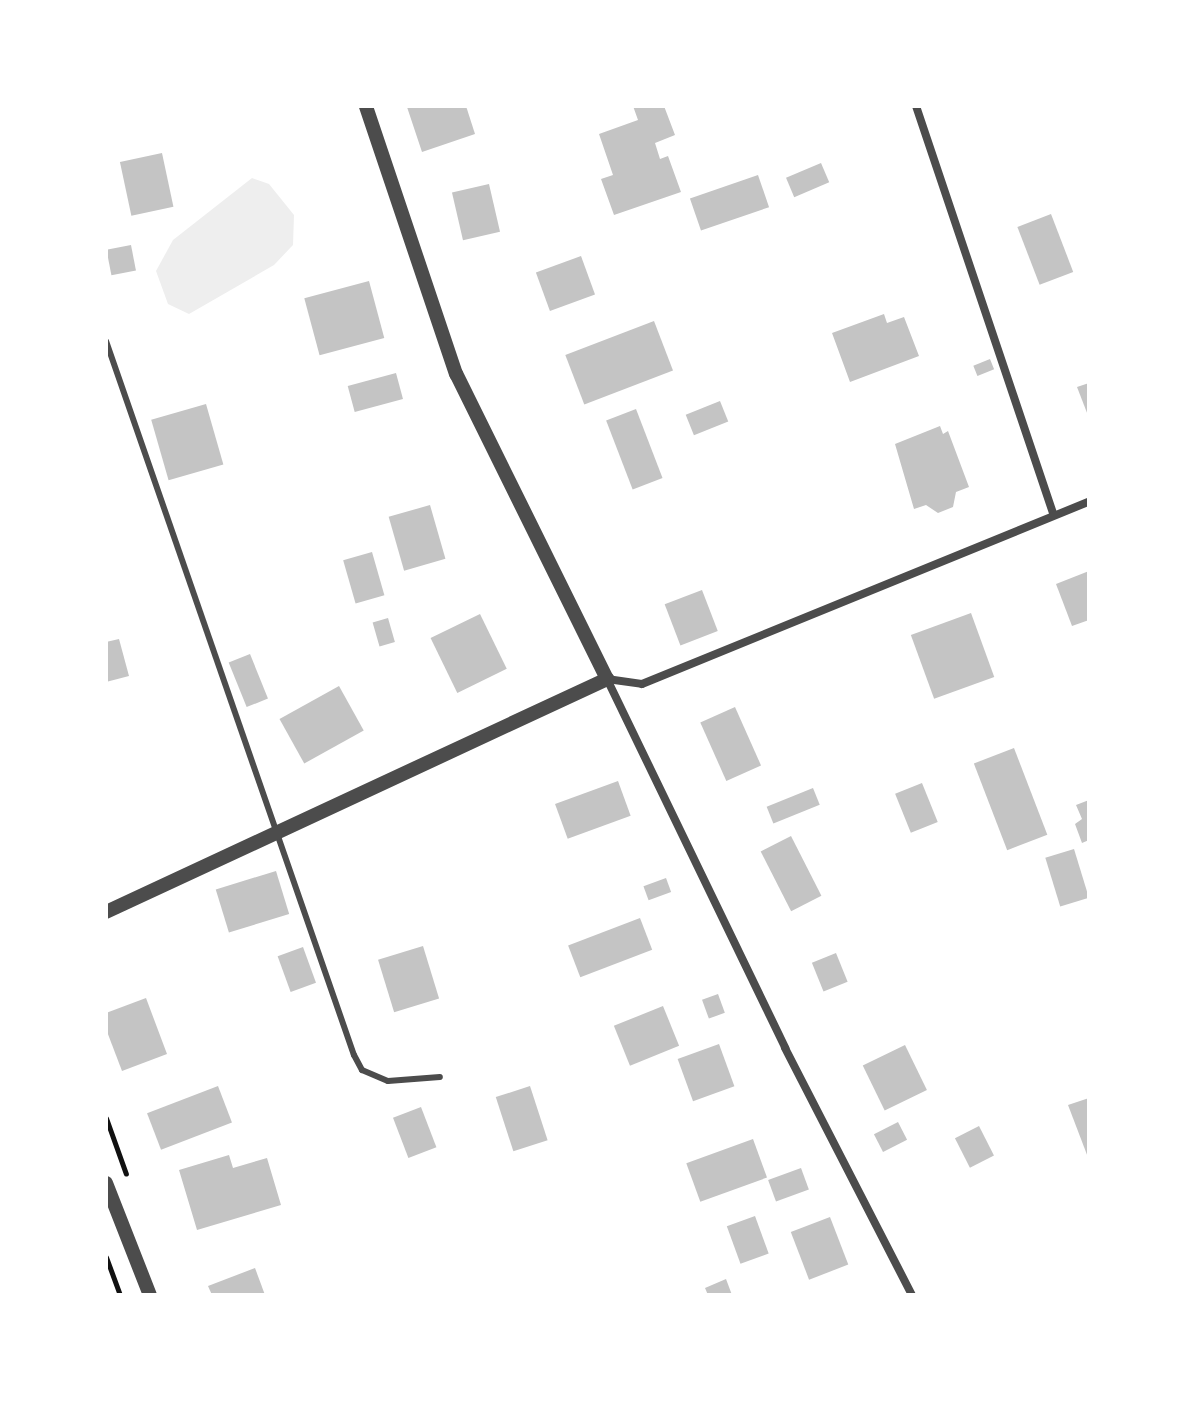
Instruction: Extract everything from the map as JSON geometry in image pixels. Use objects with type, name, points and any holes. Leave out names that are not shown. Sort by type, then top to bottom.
[{"type":"street","points":[[366,106],[456,374],[785,1048],[912,1295]]},
{"type":"street","points":[[916,106],[1053,514]]},
{"type":"street","points":[[106,912],[607,679],[642,684],[1053,514],[1089,502]]},
{"type":"street","points":[[106,1183],[150,1295]]},
{"type":"lane","points":[[106,341],[275,833],[362,1070],[388,1081],[440,1077]]},
{"type":"path","points":[[106,1257],[120,1295]]},
{"type":"shaded area","points":[[252,178],[269,184],[294,215],[293,245],[274,265],[189,314],[168,304],[156,271],[173,240]]},
{"type":"building","points":[[466,106],[475,134],[422,152],[407,107]]},
{"type":"building","points":[[633,106],[664,106],[675,135],[655,143],[660,159],[668,156],[681,192],[614,215],[601,179],[613,175],[599,134],[638,120]]},
{"type":"building","points":[[162,153],[173,207],[131,216],[120,162]]},
{"type":"building","points":[[821,163],[829,182],[794,197],[786,178]]},
{"type":"building","points":[[758,175],[769,207],[701,231],[690,198]]},
{"type":"building","points":[[489,184],[500,232],[463,240],[452,193]]},
{"type":"building","points":[[1051,214],[1073,272],[1040,285],[1017,227]]},
{"type":"building","points":[[131,245],[136,271],[111,275],[106,250]]},
{"type":"building","points":[[581,256],[595,295],[550,311],[536,272]]},
{"type":"building","points":[[369,281],[384,338],[320,355],[304,298]]},
{"type":"building","points":[[884,314],[887,323],[904,317],[919,356],[850,382],[832,333]]},
{"type":"building","points":[[654,321],[673,370],[584,405],[565,355]]},
{"type":"building","points":[[990,359],[994,369],[977,376],[973,366]]},
{"type":"building","points":[[396,373],[403,399],[355,412],[348,386]]},
{"type":"building","points":[[1089,383],[1089,418],[1077,387]]},
{"type":"building","points":[[720,401],[728,421],[694,435],[686,415]]},
{"type":"building","points":[[206,404],[223,465],[169,480],[151,420]]},
{"type":"building","points":[[636,409],[663,478],[633,490],[606,420]]},
{"type":"building","points":[[940,426],[943,434],[948,431],[969,487],[956,492],[953,507],[938,513],[926,505],[914,509],[895,444]]},
{"type":"building","points":[[430,505],[445,559],[404,571],[389,517]]},
{"type":"building","points":[[372,552],[384,595],[356,604],[343,560]]},
{"type":"building","points":[[1089,571],[1089,620],[1072,626],[1056,584]]},
{"type":"building","points":[[702,590],[718,631],[680,645],[665,604]]},
{"type":"building","points":[[971,613],[994,677],[934,699],[911,635]]},
{"type":"building","points":[[480,614],[507,669],[457,693],[431,638]]},
{"type":"building","points":[[388,618],[395,642],[380,646],[373,622]]},
{"type":"building","points":[[119,639],[129,676],[106,682],[106,642]]},
{"type":"building","points":[[250,654],[268,699],[247,707],[229,663]]},
{"type":"building","points":[[339,686],[364,731],[304,764],[280,719]]},
{"type":"building","points":[[735,707],[761,765],[726,781],[700,722]]},
{"type":"building","points":[[1014,748],[1047,835],[1007,850],[974,763]]},
{"type":"building","points":[[618,781],[631,816],[568,839],[555,804]]},
{"type":"building","points":[[922,783],[938,822],[911,833],[895,794]]},
{"type":"building","points":[[813,788],[820,805],[773,823],[767,807]]},
{"type":"building","points":[[1089,800],[1089,840],[1082,843],[1075,824],[1082,819],[1076,805]]},
{"type":"building","points":[[791,836],[821,896],[791,911],[761,851]]},
{"type":"building","points":[[1074,849],[1089,898],[1060,907],[1045,858]]},
{"type":"building","points":[[276,871],[289,914],[229,932],[216,889]]},
{"type":"building","points":[[666,878],[671,892],[649,900],[643,886]]},
{"type":"building","points":[[640,918],[652,950],[580,977],[568,946]]},
{"type":"building","points":[[423,946],[439,999],[394,1012],[378,960]]},
{"type":"building","points":[[303,947],[316,983],[291,992],[278,956]]},
{"type":"building","points":[[836,953],[848,982],[824,991],[812,963]]},
{"type":"building","points":[[718,994],[725,1013],[709,1019],[702,1000]]},
{"type":"building","points":[[146,998],[167,1054],[122,1071],[106,1029],[106,1013]]},
{"type":"building","points":[[663,1006],[679,1046],[630,1066],[614,1026]]},
{"type":"building","points":[[719,1044],[734,1086],[693,1101],[678,1059]]},
{"type":"building","points":[[905,1045],[927,1090],[885,1111],[863,1066]]},
{"type":"building","points":[[218,1086],[232,1122],[161,1150],[147,1113]]},
{"type":"building","points":[[530,1086],[548,1140],[513,1151],[496,1097]]},
{"type":"building","points":[[1089,1098],[1089,1160],[1068,1105]]},
{"type":"building","points":[[421,1107],[436,1147],[408,1158],[393,1118]]},
{"type":"building","points":[[898,1122],[907,1140],[883,1152],[874,1134]]},
{"type":"building","points":[[979,1126],[994,1155],[970,1168],[955,1138]]},
{"type":"building","points":[[753,1139],[767,1178],[700,1202],[686,1163]]},
{"type":"building","points":[[229,1155],[233,1168],[267,1158],[281,1205],[197,1230],[179,1170]]},
{"type":"building","points":[[801,1168],[809,1190],[776,1202],[768,1180]]},
{"type":"building","points":[[755,1216],[769,1254],[740,1264],[727,1226]]},
{"type":"building","points":[[830,1217],[848,1265],[809,1280],[791,1232]]},
{"type":"building","points":[[255,1268],[265,1295],[212,1295],[208,1286]]},
{"type":"building","points":[[726,1279],[732,1295],[708,1295],[705,1288]]}]
